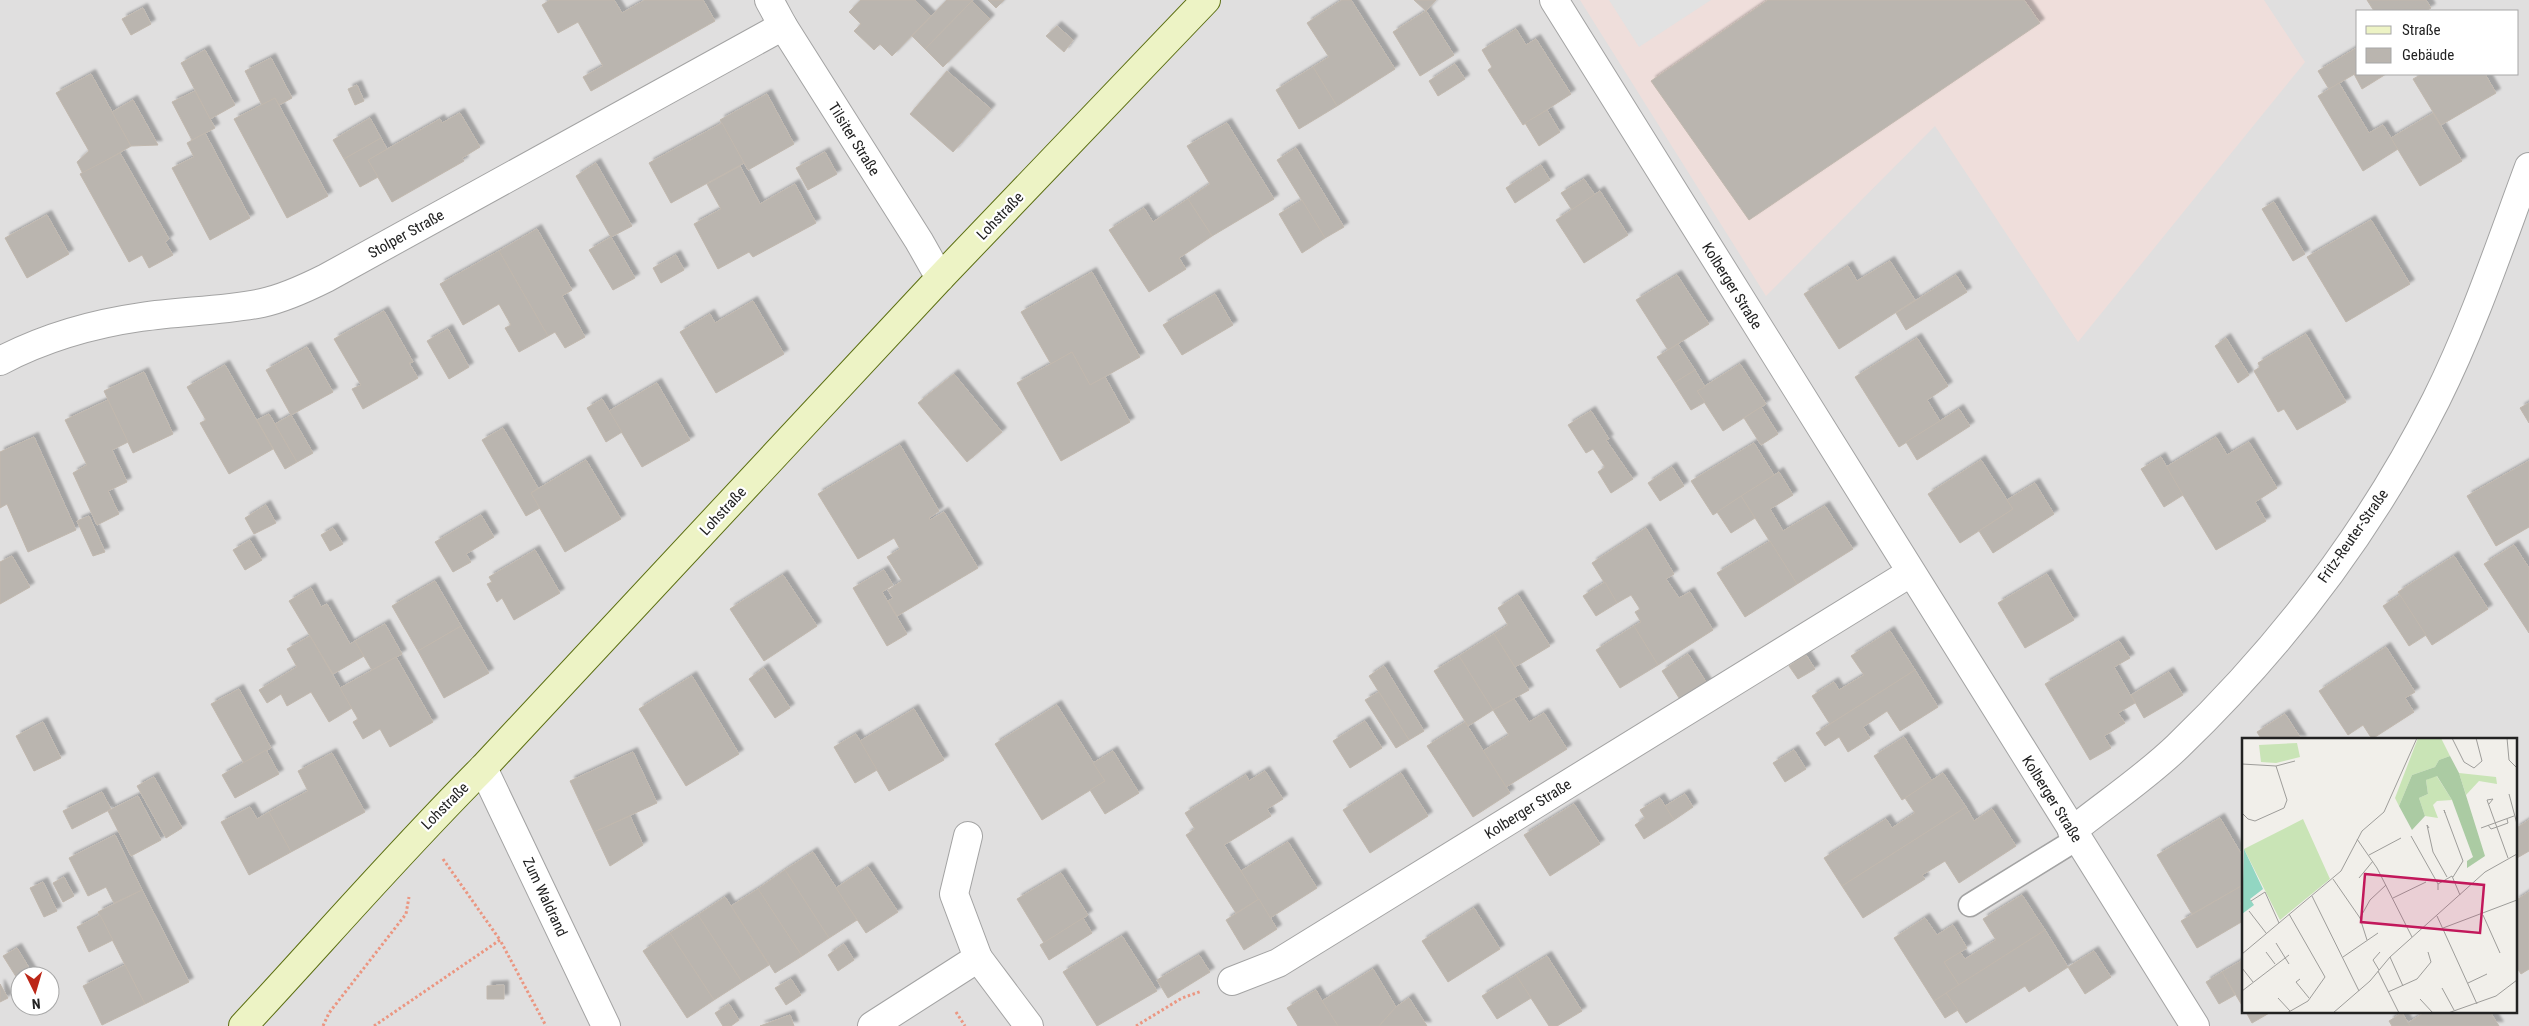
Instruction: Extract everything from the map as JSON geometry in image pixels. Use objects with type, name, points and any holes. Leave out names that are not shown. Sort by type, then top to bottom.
[{"type":"main road","name":"Lohstraße","points":[[242,1026],[358,902],[422,830],[483,768],[940,278],[1206,0]]},
{"type":"street","name":"Tilsiter Straße","points":[[769,0],[783,26],[919,241],[940,278]]},
{"type":"street","name":"Kolberger Straße","points":[[1554,0],[1910,573],[2195,1026]]},
{"type":"street","name":"Stolper Straße","points":[[0,361],[30,345],[76,330],[141,317],[239,307],[288,296],[326,278],[783,26]]},
{"type":"street","name":"Fritz-Reuter-Straße","points":[[2075,835],[2177,747],[2285,633],[2386,491],[2436,399],[2477,304],[2529,167]]},
{"type":"street","name":"Kolberger Straße","points":[[1232,981],[1278,963],[1910,573]]},
{"type":"street","name":"Zum Waldrand","points":[[483,768],[606,1026]]},
{"type":"street","points":[[968,836],[954,894],[978,958],[1029,1026]]},
{"type":"street","points":[[872,1026],[978,958]]},
{"type":"lane","points":[[1970,905],[2075,835]]},
{"type":"path","points":[[422,830],[500,940],[546,1026]]},
{"type":"path","points":[[323,1026],[329,1013],[406,914],[409,895]]},
{"type":"path","points":[[374,1026],[500,940]]},
{"type":"path","points":[[1136,1026],[1182,998],[1232,981]]},
{"type":"shaded area","points":[[0,0],[2529,0],[2529,1026],[0,1026]]},
{"type":"shaded area","points":[[1580,0],[2264,0],[2305,62],[2078,342],[1935,126],[1766,296]]},
{"type":"shaded area","points":[[1609,0],[1711,0],[1639,47]]},
{"type":"building","points":[[550,0],[614,0],[622,13],[645,0],[703,0],[715,21],[591,91],[583,77],[603,66],[578,22],[558,33],[542,5]]},
{"type":"building","points":[[861,0],[915,0],[931,16],[892,56],[880,44],[874,50],[854,31],[861,24],[849,12]]},
{"type":"building","points":[[947,0],[973,0],[925,49],[912,36]]},
{"type":"building","points":[[988,0],[1004,0],[996,8]]},
{"type":"building","points":[[1342,0],[1351,0],[1395,69],[1337,106],[1313,67],[1329,57],[1307,23]]},
{"type":"building","points":[[1414,0],[1436,0],[1426,11]]},
{"type":"building","points":[[1768,0],[2024,0],[2040,23],[1749,220],[1651,81]]},
{"type":"building","points":[[2367,0],[2426,0],[2431,8],[2428,10],[2373,10]]},
{"type":"building","points":[[972,1],[990,19],[943,67],[925,49]]},
{"type":"building","points":[[143,8],[151,24],[131,35],[122,19]]},
{"type":"building","points":[[1426,11],[1454,55],[1420,76],[1393,32]]},
{"type":"building","points":[[1057,26],[1073,40],[1064,52],[1046,36]]},
{"type":"building","points":[[1516,29],[1526,45],[1536,39],[1571,94],[1523,125],[1488,70],[1492,67],[1482,50]]},
{"type":"building","points":[[2356,48],[2356,73],[2329,89],[2318,71]]},
{"type":"building","points":[[205,50],[235,105],[210,119],[181,63]]},
{"type":"building","points":[[271,58],[292,98],[279,105],[275,98],[262,105],[245,71]]},
{"type":"building","points":[[1455,64],[1465,79],[1438,96],[1429,81]]},
{"type":"building","points":[[1313,67],[1337,106],[1299,129],[1276,90]]},
{"type":"building","points":[[947,71],[991,109],[953,152],[910,114]]},
{"type":"building","points":[[2356,73],[2356,75],[2384,75],[2362,89],[2354,74]]},
{"type":"building","points":[[91,74],[131,146],[83,174],[77,162],[89,151],[56,93]]},
{"type":"building","points":[[2420,75],[2486,75],[2496,93],[2441,125],[2413,79]]},
{"type":"building","points":[[2339,83],[2369,133],[2383,125],[2398,149],[2363,171],[2318,96]]},
{"type":"building","points":[[357,85],[364,101],[355,105],[348,89]]},
{"type":"building","points":[[195,91],[215,128],[192,140],[172,102]]},
{"type":"building","points":[[767,94],[794,144],[748,170],[720,120]]},
{"type":"building","points":[[275,98],[328,196],[287,218],[234,119]]},
{"type":"building","points":[[133,100],[158,145],[131,146],[112,112]]},
{"type":"building","points":[[1547,110],[1560,132],[1539,146],[1525,123]]},
{"type":"building","points":[[460,113],[480,147],[462,158],[464,161],[392,202],[368,160],[440,119],[442,123]]},
{"type":"building","points":[[2433,113],[2462,161],[2420,186],[2391,138]]},
{"type":"building","points":[[370,118],[381,138],[344,159],[333,140]]},
{"type":"building","points":[[722,123],[744,163],[671,203],[649,163]]},
{"type":"building","points":[[1227,123],[1274,199],[1212,236],[1188,199],[1210,184],[1187,146]]},
{"type":"building","points":[[205,133],[250,218],[210,240],[172,168],[194,157],[187,143]]},
{"type":"building","points":[[381,138],[387,149],[368,160],[378,177],[360,187],[344,159]]},
{"type":"building","points":[[1296,148],[1344,227],[1325,238],[1277,160]]},
{"type":"building","points":[[825,152],[837,174],[808,190],[796,168]]},
{"type":"building","points":[[120,153],[169,239],[165,242],[173,255],[149,268],[142,255],[129,262],[80,174]]},
{"type":"building","points":[[596,163],[632,226],[611,237],[576,176]]},
{"type":"building","points":[[1541,165],[1550,180],[1515,203],[1506,188]]},
{"type":"building","points":[[740,166],[760,204],[795,184],[816,223],[753,257],[749,252],[718,269],[694,224],[721,209],[707,184]]},
{"type":"building","points":[[1584,179],[1595,195],[1572,210],[1561,193]]},
{"type":"building","points":[[1600,191],[1628,235],[1584,263],[1556,220]]},
{"type":"building","points":[[1188,199],[1212,236],[1179,258],[1186,269],[1149,292],[1109,230],[1144,208],[1153,222]]},
{"type":"building","points":[[1302,200],[1325,238],[1302,253],[1279,214]]},
{"type":"building","points":[[2274,202],[2305,254],[2293,261],[2262,209]]},
{"type":"building","points":[[47,215],[69,254],[27,278],[5,238]]},
{"type":"building","points":[[2371,220],[2410,284],[2346,322],[2307,257]]},
{"type":"building","points":[[537,229],[572,290],[562,296],[585,337],[565,348],[555,332],[548,336],[499,251]]},
{"type":"building","points":[[611,237],[635,278],[613,290],[589,250]]},
{"type":"building","points":[[499,251],[548,336],[519,352],[505,328],[511,325],[499,304],[463,325],[440,284]]},
{"type":"building","points":[[676,255],[684,270],[661,283],[653,268]]},
{"type":"building","points":[[1890,261],[1915,300],[1839,349],[1804,294],[1848,266],[1857,281]]},
{"type":"building","points":[[1092,272],[1140,357],[1090,385],[1072,352],[1051,364],[1021,312]]},
{"type":"building","points":[[1677,275],[1709,324],[1668,350],[1636,300]]},
{"type":"building","points":[[1956,275],[1967,292],[1906,330],[1896,313]]},
{"type":"building","points":[[1215,294],[1233,325],[1182,355],[1163,325]]},
{"type":"building","points":[[753,301],[784,354],[716,393],[680,332],[710,314],[715,323]]},
{"type":"building","points":[[384,311],[413,362],[409,363],[418,378],[363,409],[352,389],[361,385],[334,339]]},
{"type":"building","points":[[448,329],[469,367],[449,379],[427,341]]},
{"type":"building","points":[[2306,334],[2346,402],[2297,430],[2284,409],[2278,412],[2254,371],[2260,367],[2258,363]]},
{"type":"building","points":[[1917,338],[1948,386],[1927,400],[1940,421],[1899,447],[1855,377]]},
{"type":"building","points":[[2226,338],[2249,375],[2238,383],[2215,346]]},
{"type":"building","points":[[1678,344],[1695,370],[1674,383],[1657,357]]},
{"type":"building","points":[[307,347],[333,392],[291,415],[266,370]]},
{"type":"building","points":[[1072,352],[1090,385],[1105,377],[1130,422],[1061,461],[1017,383]]},
{"type":"building","points":[[1740,364],[1766,404],[1723,431],[1697,391]]},
{"type":"building","points":[[225,365],[273,449],[229,474],[200,423],[206,420],[187,387]]},
{"type":"building","points":[[1695,370],[1705,387],[1697,391],[1705,402],[1691,410],[1674,383]]},
{"type":"building","points":[[144,372],[173,434],[133,453],[104,391]]},
{"type":"building","points":[[954,374],[1002,432],[967,462],[918,403]]},
{"type":"building","points":[[657,383],[690,440],[642,467],[609,411]]},
{"type":"building","points":[[602,399],[622,432],[606,442],[587,408]]},
{"type":"building","points":[[108,400],[128,442],[112,450],[127,482],[108,491],[119,514],[97,525],[73,473],[87,465],[65,420]]},
{"type":"building","points":[[2529,403],[2529,423],[2520,408]]},
{"type":"building","points":[[1761,407],[1778,434],[1761,445],[1744,418]]},
{"type":"building","points":[[1959,409],[1970,426],[1917,460],[1906,442]]},
{"type":"building","points":[[1591,411],[1609,439],[1606,440],[1633,479],[1611,493],[1598,472],[1605,467],[1593,449],[1586,453],[1568,425]]},
{"type":"building","points":[[269,414],[297,462],[285,469],[257,420]]},
{"type":"building","points":[[291,415],[313,453],[297,462],[275,424]]},
{"type":"building","points":[[503,428],[538,488],[531,493],[540,508],[526,516],[482,440]]},
{"type":"building","points":[[34,437],[76,530],[28,552],[7,504],[0,508],[0,452]]},
{"type":"building","points":[[2216,437],[2227,455],[2249,442],[2277,488],[2255,502],[2266,521],[2216,550],[2166,467]]},
{"type":"building","points":[[1754,443],[1774,475],[1713,515],[1691,481]]},
{"type":"building","points":[[900,445],[939,511],[929,518],[930,520],[944,512],[978,568],[897,616],[888,601],[893,598],[888,590],[902,581],[887,557],[900,549],[894,538],[858,559],[818,494]]},
{"type":"building","points":[[2161,457],[2183,495],[2164,507],[2141,469]]},
{"type":"building","points":[[586,460],[621,519],[565,552],[531,493]]},
{"type":"building","points":[[1981,460],[2013,509],[1960,543],[1928,494]]},
{"type":"building","points":[[2529,461],[2529,527],[2496,546],[2467,496]]},
{"type":"building","points":[[1672,467],[1684,486],[1660,501],[1648,483]]},
{"type":"building","points":[[1779,472],[1793,495],[1770,509],[1783,531],[1825,506],[1853,549],[1797,584],[1741,496]]},
{"type":"building","points":[[2035,483],[2054,514],[1993,553],[1979,531],[2013,509],[2007,500]]},
{"type":"building","points":[[1741,496],[1755,518],[1731,533],[1717,512]]},
{"type":"building","points":[[266,505],[276,523],[254,534],[245,518]]},
{"type":"building","points":[[481,515],[494,537],[466,554],[471,562],[453,572],[435,542]]},
{"type":"building","points":[[89,516],[105,552],[93,556],[77,521]]},
{"type":"building","points":[[333,528],[343,544],[330,551],[321,535]]},
{"type":"building","points":[[1646,528],[1674,574],[1666,579],[1679,598],[1690,592],[1713,630],[1658,665],[1634,626],[1641,622],[1635,612],[1640,609],[1631,595],[1617,603],[1592,563]]},
{"type":"building","points":[[250,540],[262,560],[245,570],[233,550]]},
{"type":"building","points":[[1770,541],[1797,584],[1745,617],[1717,573]]},
{"type":"building","points":[[2514,545],[2529,568],[2529,633],[2484,564]]},
{"type":"building","points":[[535,550],[560,593],[514,620],[502,598],[497,602],[487,584],[492,582],[489,577]]},
{"type":"building","points":[[12,556],[30,587],[0,604],[0,562]]},
{"type":"building","points":[[2454,556],[2488,609],[2432,645],[2398,592]]},
{"type":"building","points":[[884,570],[893,585],[882,592],[907,634],[887,646],[853,588]]},
{"type":"building","points":[[2047,574],[2074,620],[2025,648],[1998,603]]},
{"type":"building","points":[[783,575],[817,626],[764,661],[730,609]]},
{"type":"building","points":[[435,581],[461,626],[418,651],[392,606]]},
{"type":"building","points":[[1605,582],[1617,603],[1596,616],[1583,596]]},
{"type":"building","points":[[311,588],[321,607],[327,604],[350,644],[355,641],[364,656],[333,674],[289,601]]},
{"type":"building","points":[[1518,595],[1550,646],[1515,667],[1494,634],[1508,625],[1498,608]]},
{"type":"building","points":[[2400,595],[2426,635],[2409,646],[2383,606]]},
{"type":"building","points":[[385,624],[402,654],[372,670],[355,641]]},
{"type":"building","points":[[461,626],[489,673],[444,698],[418,651]]},
{"type":"building","points":[[1634,626],[1658,665],[1620,688],[1596,650]]},
{"type":"building","points":[[1890,631],[1915,670],[1830,724],[1812,696],[1834,682],[1839,690],[1864,675],[1851,656]]},
{"type":"building","points":[[1494,634],[1529,690],[1493,710],[1459,656]]},
{"type":"building","points":[[310,636],[352,708],[329,722],[311,692],[287,706],[281,694],[267,703],[259,690],[297,667],[287,649]]},
{"type":"building","points":[[2119,641],[2130,658],[2114,667],[2135,703],[2118,713],[2125,723],[2104,736],[2111,748],[2090,760],[2045,684]]},
{"type":"building","points":[[2386,647],[2415,692],[2405,698],[2414,712],[2374,738],[2371,738],[2363,725],[2348,735],[2319,691]]},
{"type":"building","points":[[1688,654],[1708,685],[1681,701],[1662,671]]},
{"type":"building","points":[[1806,655],[1815,669],[1798,679],[1789,666]]},
{"type":"building","points":[[1459,656],[1493,710],[1468,726],[1434,671]]},
{"type":"building","points":[[396,657],[433,722],[390,747],[380,729],[363,739],[353,722],[358,719],[340,688]]},
{"type":"building","points":[[1384,666],[1424,731],[1409,740],[1369,676]]},
{"type":"building","points":[[764,668],[790,708],[775,718],[749,679]]},
{"type":"building","points":[[1915,670],[1938,707],[1900,731],[1887,711],[1863,727],[1870,738],[1848,752],[1839,737],[1825,746],[1816,733]]},
{"type":"building","points":[[2169,672],[2183,695],[2144,718],[2131,695]]},
{"type":"building","points":[[692,676],[739,754],[686,786],[639,709]]},
{"type":"building","points":[[239,689],[271,748],[244,763],[211,704]]},
{"type":"building","points":[[1379,692],[1409,740],[1396,748],[1365,700]]},
{"type":"building","points":[[1514,699],[1529,722],[1544,713],[1567,749],[1506,787],[1483,751],[1509,735],[1493,710]]},
{"type":"building","points":[[1057,705],[1105,781],[1042,820],[995,744]]},
{"type":"building","points":[[914,709],[944,760],[889,791],[860,741]]},
{"type":"building","points":[[2285,714],[2301,738],[2261,738],[2257,732]]},
{"type":"building","points":[[1365,721],[1382,748],[1350,768],[1333,741]]},
{"type":"building","points":[[43,722],[61,758],[34,771],[16,736]]},
{"type":"building","points":[[1465,722],[1510,793],[1473,817],[1427,746]]},
{"type":"building","points":[[856,734],[877,770],[855,783],[834,747]]},
{"type":"building","points":[[1904,737],[1932,781],[1902,800],[1874,756]]},
{"type":"building","points":[[266,750],[279,774],[235,798],[222,775]]},
{"type":"building","points":[[1794,750],[1806,769],[1785,782],[1773,763]]},
{"type":"building","points":[[1113,751],[1139,793],[1105,814],[1090,790],[1105,781],[1093,763]]},
{"type":"building","points":[[633,752],[657,803],[594,832],[570,781]]},
{"type":"building","points":[[332,753],[365,812],[291,852],[269,812],[308,791],[298,771]]},
{"type":"building","points":[[1265,771],[1283,799],[1267,809],[1271,816],[1224,845],[1259,899],[1236,913],[1186,835],[1195,829],[1185,813],[1246,775],[1249,781]]},
{"type":"building","points":[[1401,773],[1428,816],[1370,853],[1343,810]]},
{"type":"building","points":[[1943,773],[1966,807],[1842,886],[1824,858],[1886,819],[1892,828],[1915,813],[1905,798]]},
{"type":"building","points":[[154,777],[182,828],[166,838],[137,786]]},
{"type":"building","points":[[102,792],[111,809],[72,829],[63,811]]},
{"type":"building","points":[[1685,794],[1693,807],[1674,820],[1665,806]]},
{"type":"building","points":[[138,796],[161,840],[131,856],[108,811]]},
{"type":"building","points":[[1660,798],[1674,820],[1644,839],[1635,825],[1645,818],[1640,810]]},
{"type":"building","points":[[1574,804],[1600,844],[1550,876],[1524,835]]},
{"type":"building","points":[[250,807],[257,819],[269,812],[291,852],[249,875],[221,822]]},
{"type":"building","points":[[1966,807],[1974,821],[1992,809],[2016,846],[1959,883],[1945,861],[1922,875],[1925,879],[1863,918],[1842,886]]},
{"type":"building","points":[[630,816],[643,845],[610,866],[594,832]]},
{"type":"building","points":[[2220,818],[2242,855],[2242,886],[2192,914],[2157,855]]},
{"type":"building","points":[[2529,820],[2529,851],[2517,858],[2516,844],[2516,828]]},
{"type":"building","points":[[115,835],[142,890],[114,903],[106,887],[88,896],[69,858]]},
{"type":"building","points":[[1288,842],[1317,888],[1270,918],[1241,871]]},
{"type":"building","points":[[813,852],[857,920],[829,938],[785,870]]},
{"type":"building","points":[[868,867],[898,912],[866,933],[836,888]]},
{"type":"building","points":[[785,870],[829,938],[802,956],[758,889]]},
{"type":"building","points":[[1061,873],[1088,915],[1044,943],[1017,899]]},
{"type":"building","points":[[64,877],[74,896],[63,902],[53,883]]},
{"type":"building","points":[[43,882],[57,911],[44,917],[30,888]]},
{"type":"building","points":[[2242,886],[2242,902],[2240,903],[2242,907],[2242,922],[2197,948],[2181,921]]},
{"type":"building","points":[[758,889],[802,956],[775,973],[731,906]]},
{"type":"building","points":[[142,890],[189,982],[145,1004],[98,912]]},
{"type":"building","points":[[2529,892],[2529,969],[2521,974],[2516,966],[2516,900]]},
{"type":"building","points":[[2022,895],[2045,930],[1959,985],[1944,962],[1960,952],[1965,959],[1996,940],[1983,919]]},
{"type":"building","points":[[725,897],[769,965],[742,982],[698,915]]},
{"type":"building","points":[[1259,899],[1277,929],[1244,950],[1226,920]]},
{"type":"building","points":[[1474,908],[1500,949],[1448,982],[1422,941]]},
{"type":"building","points":[[100,915],[113,940],[89,952],[77,927]]},
{"type":"building","points":[[698,915],[742,982],[714,1000],[670,933]]},
{"type":"building","points":[[1083,918],[1092,933],[1049,960],[1040,945]]},
{"type":"building","points":[[1925,918],[1937,935],[1953,925],[1967,948],[1944,962],[1959,985],[1934,1001],[1894,938]]},
{"type":"building","points":[[2045,930],[2068,967],[2029,992],[2025,986],[1966,1023],[1946,993]]},
{"type":"building","points":[[670,933],[714,1000],[687,1018],[643,951]]},
{"type":"building","points":[[1122,936],[1157,991],[1097,1026],[1063,972]]},
{"type":"building","points":[[844,944],[854,960],[838,971],[828,955]]},
{"type":"building","points":[[17,948],[28,966],[10,967],[3,956]]},
{"type":"building","points":[[2094,951],[2111,977],[2085,994],[2068,967]]},
{"type":"building","points":[[1199,955],[1210,972],[1168,998],[1157,980]]},
{"type":"building","points":[[1547,956],[1582,1011],[1557,1026],[1549,1026],[1516,975]]},
{"type":"building","points":[[2242,961],[2242,1005],[2222,972]]},
{"type":"building","points":[[125,965],[145,1004],[102,1025],[83,986]]},
{"type":"building","points":[[1373,969],[1396,1007],[1379,1026],[1338,1026],[1322,1001]]},
{"type":"building","points":[[2222,972],[2235,995],[2219,1004],[2206,982]]},
{"type":"building","points":[[1516,975],[1531,998],[1497,1019],[1482,996]]},
{"type":"building","points":[[791,979],[801,995],[786,1005],[775,988]]},
{"type":"building","points":[[0,984],[8,998],[0,1002]]},
{"type":"building","points":[[504,985],[504,999],[487,999],[487,986]]},
{"type":"building","points":[[1316,990],[1338,1026],[1298,1026],[1287,1008]]},
{"type":"building","points":[[1946,993],[1958,1010],[1945,1018],[1934,1001]]},
{"type":"building","points":[[1409,998],[1427,1026],[1379,1026],[1396,1007]]},
{"type":"building","points":[[729,1004],[739,1020],[731,1026],[723,1026],[715,1013]]},
{"type":"building","points":[[2247,1014],[2268,1014],[2252,1023]]},
{"type":"building","points":[[2403,1014],[2410,1026],[2392,1026],[2389,1021]]},
{"type":"building","points":[[2422,1014],[2491,1014],[2499,1026],[2410,1026],[2408,1023]]},
{"type":"building","points":[[790,1015],[794,1026],[760,1026]]}]
